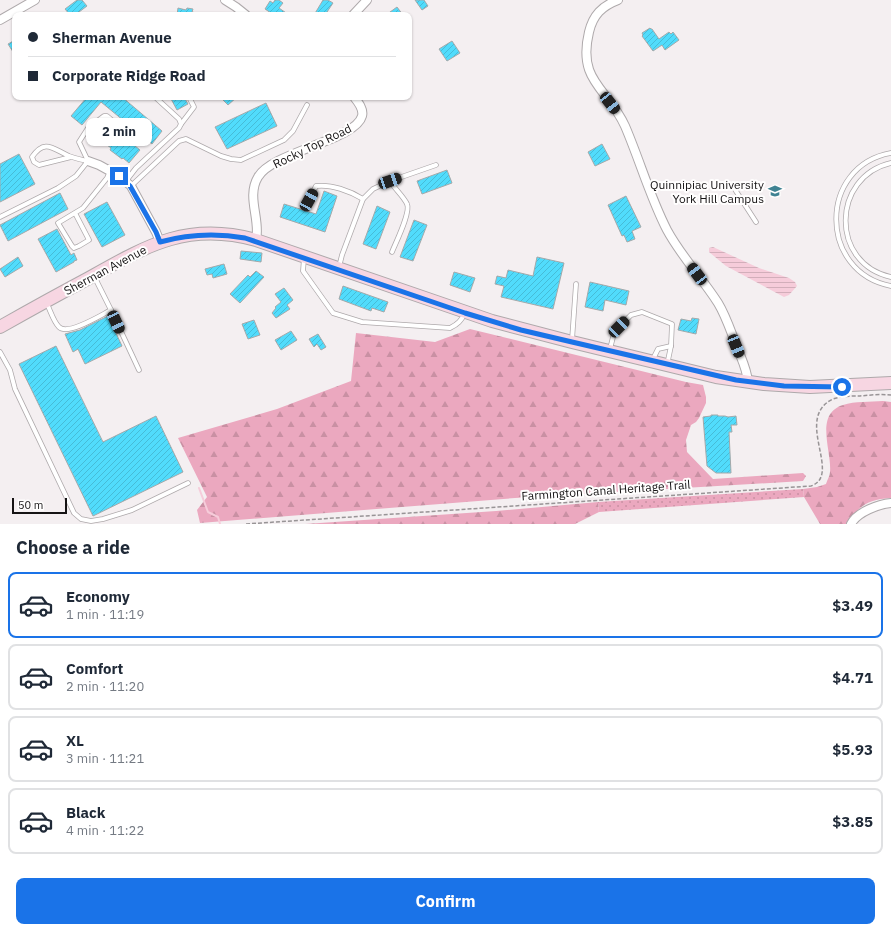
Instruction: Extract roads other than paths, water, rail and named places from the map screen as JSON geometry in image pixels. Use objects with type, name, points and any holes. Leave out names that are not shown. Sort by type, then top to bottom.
[{"type":"main road","name":"Sherman Avenue","points":[[0,327],[146,247],[189,235],[231,235],[256,240],[465,313],[521,330],[652,362],[723,378],[764,384],[810,387],[891,384]]},
{"type":"street","points":[[14,12],[35,0]]},
{"type":"street","points":[[225,0],[242,12]]},
{"type":"street","points":[[357,12],[367,0]]},
{"type":"street","points":[[618,0],[607,4],[600,9],[591,24],[586,47],[588,65],[596,83],[618,112],[625,126],[651,195],[668,232],[718,303],[724,314],[746,369],[748,382]]},
{"type":"street","points":[[0,20],[12,13]]},
{"type":"street","name":"Rocky Top Road","points":[[256,240],[258,229],[253,201],[254,190],[258,178],[263,171],[273,164],[355,126],[362,116],[362,111],[356,100]]},
{"type":"street","points":[[88,161],[119,176],[128,184],[156,232],[160,242]]},
{"type":"street","points":[[851,524],[864,511],[891,503]]},
{"type":"lane","points":[[158,100],[179,119],[181,124]]},
{"type":"lane","points":[[128,184],[136,168],[176,132],[194,107],[190,100]]},
{"type":"lane","points":[[128,184],[179,141],[186,139],[231,160],[241,160],[284,140],[293,131],[306,105]]},
{"type":"lane","points":[[88,161],[79,142],[88,128],[104,116],[107,116],[138,142]]},
{"type":"lane","points":[[71,157],[39,166],[32,158],[36,150],[42,146],[50,146],[71,157],[88,161]]},
{"type":"lane","points":[[891,153],[869,161],[851,177],[839,196],[835,222],[839,241],[851,262],[866,276],[875,281],[891,286]]},
{"type":"lane","points":[[0,217],[58,188],[76,176],[88,161]]},
{"type":"lane","points":[[891,162],[872,170],[860,180],[848,199],[845,218],[848,238],[855,253],[871,268],[891,277]]},
{"type":"lane","points":[[339,269],[342,255],[363,199],[373,189],[390,181],[436,165]]},
{"type":"lane","points":[[75,213],[89,240],[74,248],[58,223],[83,208],[107,178],[110,171]]},
{"type":"lane","points":[[390,181],[395,190],[406,202],[408,210],[392,252]]},
{"type":"lane","points":[[309,200],[316,186],[324,185],[354,193],[363,199]]},
{"type":"lane","points":[[734,188],[756,222]]},
{"type":"lane","points":[[304,257],[303,271],[333,313],[362,322],[450,328],[462,320],[465,313]]},
{"type":"lane","points":[[93,276],[111,310],[139,370]]},
{"type":"lane","points":[[572,342],[576,284]]},
{"type":"lane","points":[[46,302],[60,327],[67,330],[76,328],[111,310]]},
{"type":"lane","points":[[609,351],[613,337],[619,327],[631,315],[642,312],[672,324],[671,346],[667,365]]},
{"type":"lane","points":[[652,362],[658,349],[671,346]]},
{"type":"lane","points":[[0,352],[10,370],[15,389],[74,513],[81,519],[91,521],[97,520],[132,510],[188,483]]},
{"type":"waterway","points":[[199,488],[208,512],[218,517],[220,524]]},
{"type":"place","name":"Quinnipiac University York Hill Campus","points":[[775,191]]}]
